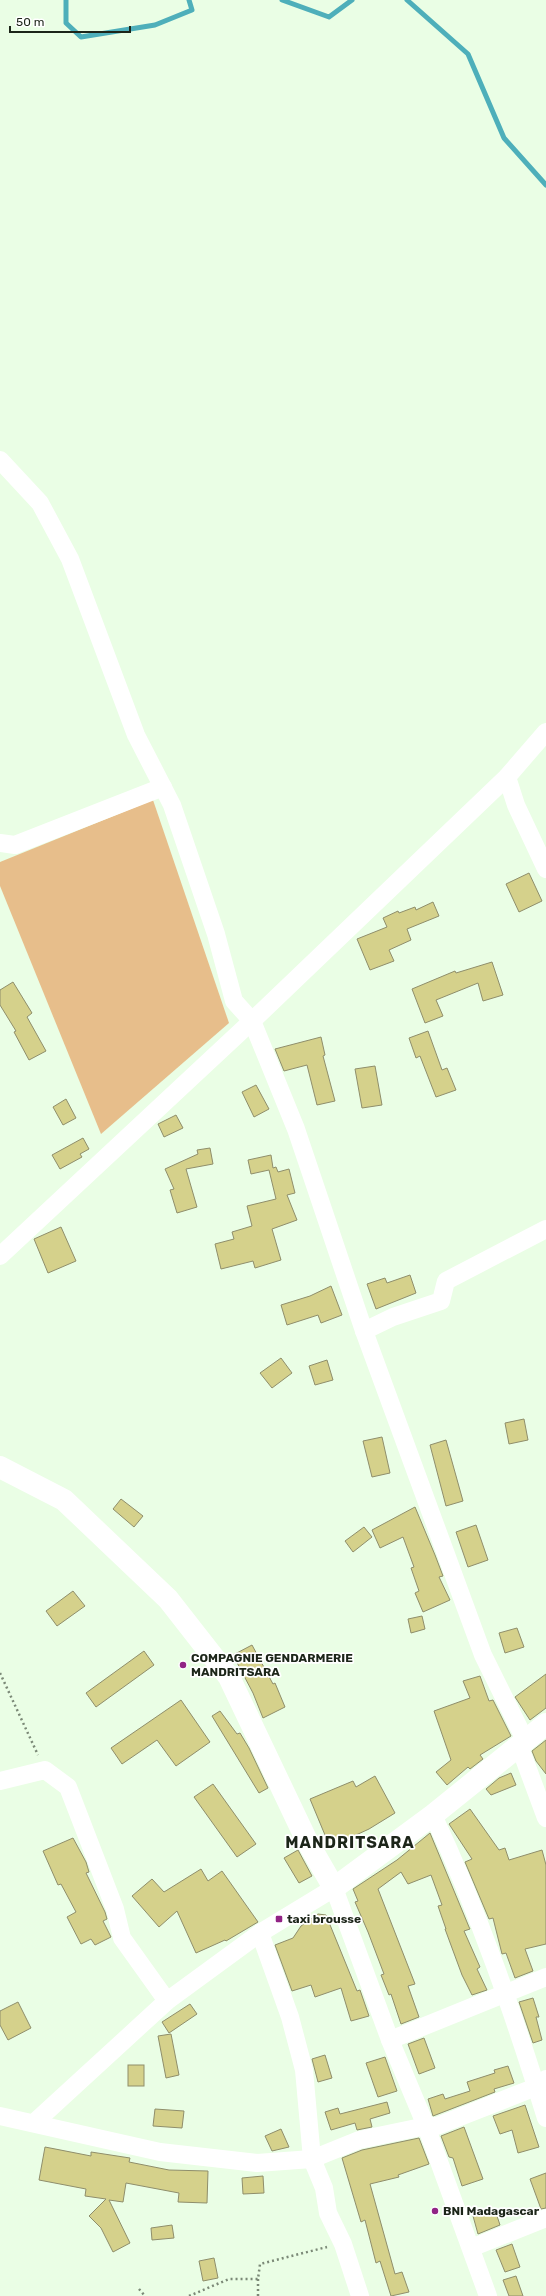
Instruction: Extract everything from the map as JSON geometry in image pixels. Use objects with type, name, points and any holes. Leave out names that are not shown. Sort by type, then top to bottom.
[{"type":"main road","points":[[0,1467],[64,1500],[168,1599],[229,1677],[307,1841],[334,1888],[433,1815],[546,1724]]},
{"type":"street","points":[[0,460],[40,504],[70,559],[136,735],[172,805],[216,934],[234,1001],[252,1021],[296,1130],[364,1331],[483,1656],[522,1742],[546,1818]]},
{"type":"street","points":[[0,1256],[252,1021],[507,777],[546,732]]},
{"type":"street","points":[[507,777],[516,805],[546,868]]},
{"type":"street","points":[[0,842],[15,845],[163,787]]},
{"type":"street","points":[[364,1331],[393,1316],[441,1300],[446,1281],[546,1229]]},
{"type":"street","points":[[0,1781],[44,1770],[68,1787],[115,1909],[122,1938],[167,2001]]},
{"type":"street","points":[[433,1815],[454,1859],[541,2083],[546,2118]]},
{"type":"street","points":[[34,2123],[167,2001],[260,1933],[334,1888],[390,2040],[426,2126],[488,2296]]},
{"type":"street","points":[[260,1933],[290,2017],[304,2070],[312,2159],[324,2188],[328,2213],[343,2244],[360,2296]]},
{"type":"street","points":[[390,2040],[546,1977]]},
{"type":"street","points":[[0,2116],[160,2152],[257,2163],[312,2159],[359,2140],[426,2126],[437,2126],[541,2083]]},
{"type":"street","points":[[471,2248],[546,2218]]},
{"type":"path","points":[[0,1673],[44,1770]]},
{"type":"path","points":[[258,2296],[260,2264],[343,2244]]},
{"type":"path","points":[[189,2296],[229,2279],[258,2278]]},
{"type":"path","points":[[139,2289],[145,2296]]},
{"type":"shaded area","points":[[153,800],[229,1023],[101,1134],[0,886],[0,862]]},
{"type":"building","points":[[529,873],[542,901],[519,912],[506,884]]},
{"type":"building","points":[[433,902],[439,916],[407,929],[411,940],[389,950],[394,961],[370,970],[357,939],[387,927],[383,918],[398,911],[399,913],[415,907],[416,910]]},
{"type":"building","points":[[492,962],[503,995],[483,1001],[478,983],[436,1000],[443,1016],[425,1023],[412,989],[455,971],[456,973]]},
{"type":"building","points":[[13,982],[32,1013],[27,1017],[46,1051],[29,1060],[14,1032],[16,1031],[0,1005],[0,990]]},
{"type":"building","points":[[428,1031],[442,1070],[447,1068],[456,1090],[436,1097],[420,1056],[416,1058],[409,1038]]},
{"type":"building","points":[[321,1037],[325,1055],[323,1056],[335,1101],[317,1105],[307,1065],[284,1071],[275,1049]]},
{"type":"building","points":[[375,1066],[382,1105],[362,1108],[355,1069]]},
{"type":"building","points":[[256,1085],[269,1109],[254,1117],[242,1092]]},
{"type":"building","points":[[66,1099],[76,1118],[63,1125],[53,1107]]},
{"type":"building","points":[[176,1115],[183,1128],[164,1137],[158,1124]]},
{"type":"building","points":[[83,1138],[89,1149],[80,1154],[82,1157],[60,1169],[52,1155]]},
{"type":"building","points":[[210,1148],[213,1164],[186,1169],[197,1207],[177,1213],[170,1190],[174,1189],[165,1169],[198,1154],[197,1150]]},
{"type":"building","points":[[271,1155],[273,1168],[276,1167],[278,1172],[289,1169],[295,1193],[287,1195],[297,1220],[272,1229],[281,1260],[255,1268],[253,1261],[221,1269],[215,1244],[234,1239],[232,1232],[252,1226],[247,1206],[276,1199],[269,1170],[251,1174],[248,1160]]},
{"type":"building","points":[[61,1227],[76,1261],[48,1273],[34,1239]]},
{"type":"building","points":[[410,1275],[416,1293],[376,1309],[367,1284],[385,1278],[387,1283]]},
{"type":"building","points":[[331,1286],[342,1315],[321,1323],[318,1315],[287,1325],[281,1305],[310,1296]]},
{"type":"building","points":[[281,1358],[292,1373],[272,1388],[260,1373]]},
{"type":"building","points":[[327,1360],[333,1380],[315,1385],[309,1366]]},
{"type":"building","points":[[524,1419],[528,1440],[509,1444],[505,1423]]},
{"type":"building","points":[[382,1437],[390,1473],[372,1477],[363,1441]]},
{"type":"building","points":[[446,1440],[463,1501],[446,1506],[430,1445]]},
{"type":"building","points":[[121,1499],[143,1516],[134,1527],[113,1509]]},
{"type":"building","points":[[415,1507],[443,1576],[439,1577],[450,1600],[423,1612],[415,1593],[419,1591],[411,1568],[414,1567],[403,1537],[380,1548],[372,1530]]},
{"type":"building","points":[[476,1525],[488,1560],[468,1567],[456,1532]]},
{"type":"building","points":[[364,1527],[372,1537],[353,1552],[345,1541]]},
{"type":"building","points":[[73,1591],[85,1606],[57,1626],[46,1611]]},
{"type":"building","points":[[422,1616],[425,1629],[411,1633],[408,1619]]},
{"type":"building","points":[[517,1628],[524,1647],[505,1653],[499,1633]]},
{"type":"building","points":[[252,1645],[273,1684],[275,1683],[285,1707],[263,1718],[253,1693],[233,1655]]},
{"type":"building","points":[[144,1651],[154,1665],[96,1707],[86,1693]]},
{"type":"building","points":[[546,1674],[546,1708],[530,1720],[515,1697]]},
{"type":"building","points":[[480,1676],[489,1701],[493,1700],[511,1736],[480,1755],[483,1759],[470,1769],[468,1767],[447,1785],[436,1772],[451,1760],[434,1711],[470,1698],[463,1681]]},
{"type":"building","points":[[181,1700],[210,1742],[176,1766],[157,1740],[122,1764],[111,1748]]},
{"type":"building","points":[[220,1711],[237,1734],[240,1733],[249,1748],[268,1788],[259,1793],[212,1716]]},
{"type":"building","points":[[546,1740],[546,1774],[536,1761],[532,1751]]},
{"type":"building","points":[[511,1773],[516,1785],[491,1795],[486,1789],[499,1778]]},
{"type":"building","points":[[375,1776],[395,1813],[369,1829],[330,1847],[310,1799],[353,1781],[356,1787]]},
{"type":"building","points":[[213,1784],[256,1844],[237,1857],[194,1797]]},
{"type":"building","points":[[470,1809],[499,1850],[505,1848],[509,1860],[542,1850],[546,1865],[546,1944],[525,1949],[533,1971],[515,1978],[506,1953],[502,1954],[493,1918],[489,1919],[465,1862],[472,1859],[449,1824]]},
{"type":"building","points":[[430,1833],[470,1929],[464,1931],[480,1967],[477,1969],[487,1990],[472,1995],[462,1975],[445,1929],[438,1906],[442,1905],[431,1875],[408,1884],[401,1872],[378,1889],[415,1984],[408,1986],[419,2017],[401,2024],[391,1994],[389,1995],[381,1975],[384,1974],[355,1902],[358,1901],[353,1889],[397,1860]]},
{"type":"building","points":[[73,1838],[86,1862],[89,1872],[86,1873],[105,1912],[107,1919],[103,1921],[111,1937],[95,1945],[91,1939],[81,1944],[67,1917],[76,1912],[61,1884],[58,1885],[43,1851]]},
{"type":"building","points":[[298,1850],[312,1876],[299,1883],[284,1858]]},
{"type":"building","points":[[201,1869],[208,1881],[222,1871],[258,1922],[226,1941],[225,1940],[196,1953],[177,1911],[159,1927],[132,1896],[152,1879],[164,1892]]},
{"type":"building","points":[[318,1914],[326,1915],[357,1991],[360,1990],[369,2016],[351,2021],[341,1988],[315,1997],[311,1985],[292,1991],[275,1945],[293,1938],[301,1926]]},
{"type":"building","points":[[533,1998],[539,2017],[536,2017],[542,2040],[533,2043],[519,2002]]},
{"type":"building","points":[[18,2002],[31,2028],[8,2040],[0,2025],[0,2011]]},
{"type":"building","points":[[190,2004],[197,2014],[169,2033],[162,2022]]},
{"type":"building","points":[[171,2034],[179,2075],[166,2078],[158,2036]]},
{"type":"building","points":[[424,2038],[435,2068],[419,2074],[408,2044]]},
{"type":"building","points":[[325,2055],[332,2078],[318,2082],[312,2059]]},
{"type":"building","points":[[385,2057],[397,2091],[378,2097],[366,2063]]},
{"type":"building","points":[[128,2065],[144,2065],[144,2086],[128,2086]]},
{"type":"building","points":[[508,2066],[514,2083],[494,2089],[495,2092],[433,2116],[428,2099],[443,2094],[445,2099],[470,2091],[467,2082],[495,2073],[494,2070]]},
{"type":"building","points":[[387,2102],[390,2113],[370,2119],[372,2127],[357,2130],[355,2123],[331,2130],[325,2112],[338,2108],[340,2114]]},
{"type":"building","points":[[525,2105],[539,2147],[518,2153],[512,2130],[500,2134],[493,2116]]},
{"type":"building","points":[[155,2109],[184,2111],[182,2128],[153,2126]]},
{"type":"building","points":[[464,2127],[483,2179],[462,2186],[453,2158],[449,2157],[441,2136]]},
{"type":"building","points":[[281,2129],[289,2147],[272,2151],[265,2136]]},
{"type":"building","points":[[419,2138],[429,2164],[398,2175],[399,2177],[370,2184],[395,2274],[402,2272],[409,2292],[391,2296],[380,2261],[376,2263],[365,2220],[361,2222],[342,2158],[362,2150]]},
{"type":"building","points":[[45,2147],[91,2156],[91,2152],[130,2158],[129,2162],[169,2170],[208,2171],[207,2203],[178,2202],[179,2193],[126,2183],[123,2202],[109,2200],[130,2243],[113,2252],[101,2228],[89,2216],[106,2199],[85,2196],[86,2189],[39,2180]]},
{"type":"building","points":[[546,2173],[546,2208],[541,2209],[530,2179]]},
{"type":"building","points":[[263,2176],[264,2193],[243,2194],[242,2178]]},
{"type":"building","points":[[495,2210],[500,2225],[478,2234],[473,2216]]},
{"type":"building","points":[[172,2225],[174,2238],[152,2240],[151,2228]]},
{"type":"building","points":[[512,2244],[520,2267],[505,2272],[496,2250]]},
{"type":"building","points":[[214,2258],[218,2278],[203,2281],[199,2261]]},
{"type":"building","points":[[516,2276],[523,2296],[509,2296],[503,2280]]},
{"type":"waterway","points":[[66,0],[66,23],[81,37],[155,25],[192,10],[189,0]]},
{"type":"waterway","points":[[282,0],[329,17],[352,0]]},
{"type":"waterway","points":[[407,0],[468,54],[504,138],[546,185]]},
{"type":"place","name":"COMPAGNIE GENDARMERIE MANDRITSARA","points":[[183,1665]]},
{"type":"place","name":"taxi brousse","points":[[279,1919]]},
{"type":"place","name":"BNI Madagascar","points":[[435,2211]]},
{"type":"district","name":"MANDRITSARA","points":[[350,1842]]}]
